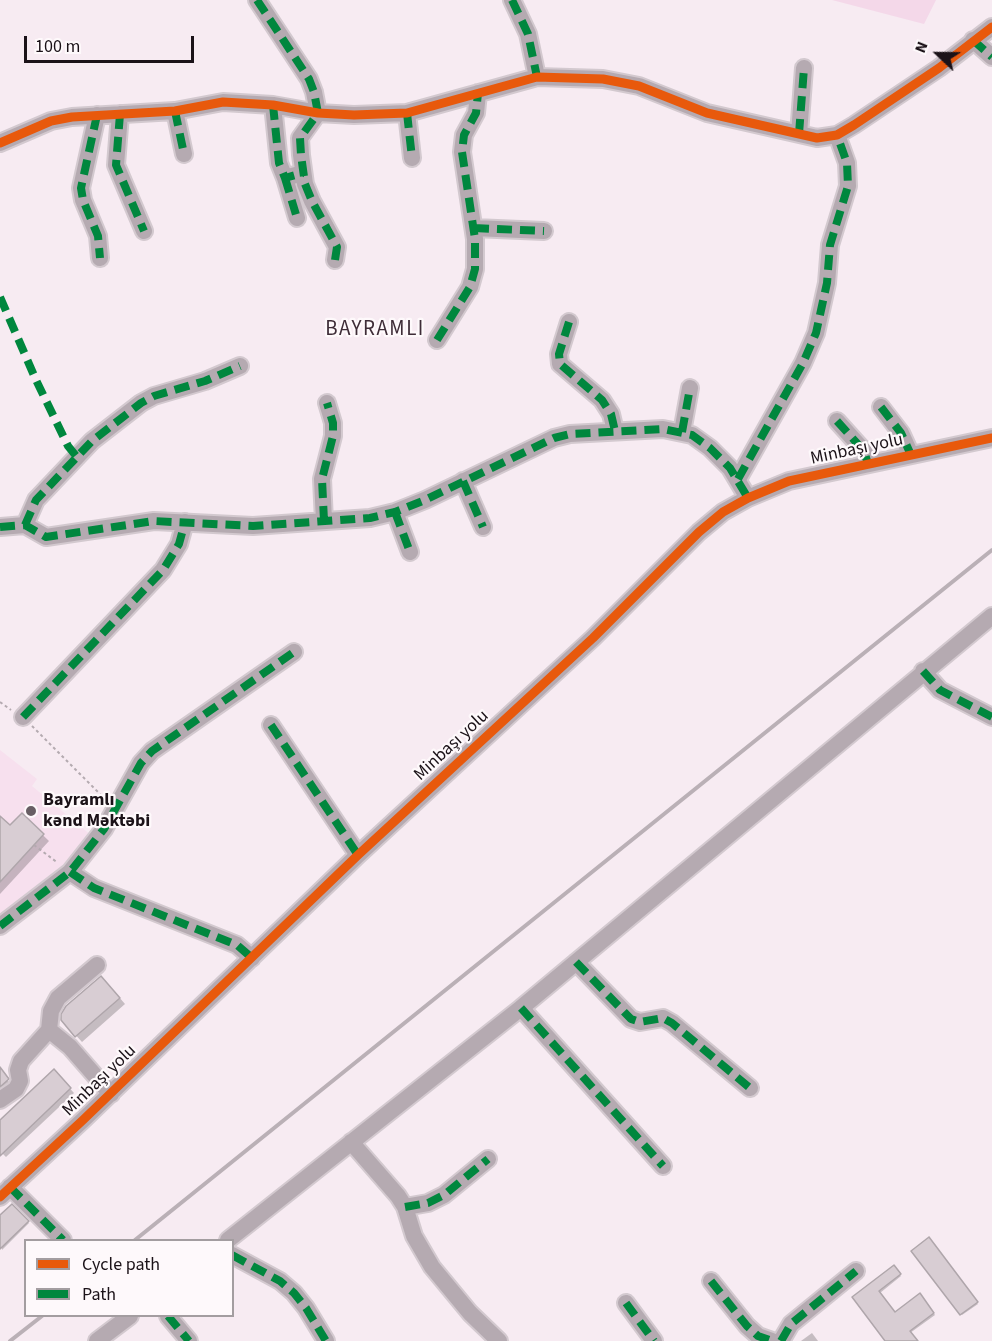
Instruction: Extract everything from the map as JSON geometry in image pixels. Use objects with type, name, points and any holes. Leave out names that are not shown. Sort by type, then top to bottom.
[{"type":"street","points":[[257,0],[309,79],[318,113]]},
{"type":"street","points":[[512,0],[528,33],[537,77]]},
{"type":"street","points":[[0,143],[51,122],[97,115],[175,111],[223,102],[273,105],[318,113],[354,115],[407,113],[537,77],[603,79],[639,86],[707,114],[817,138],[837,135],[939,68],[992,27]]},
{"type":"street","points":[[973,40],[992,57]]},
{"type":"street","points":[[799,134],[804,68]]},
{"type":"street","points":[[436,340],[473,278],[474,228],[462,152],[464,135],[476,113],[478,93]]},
{"type":"street","points":[[273,105],[277,153],[297,218]]},
{"type":"street","points":[[175,111],[184,154]]},
{"type":"street","points":[[318,113],[300,138],[303,173],[312,201],[337,247],[335,260]]},
{"type":"street","points":[[407,113],[412,158]]},
{"type":"street","points":[[120,114],[116,165],[118,175],[144,231]]},
{"type":"street","points":[[97,115],[81,188],[83,200],[98,236],[100,258]]},
{"type":"street","points":[[738,479],[803,363],[816,333],[827,283],[830,245],[848,186],[847,162],[837,135]]},
{"type":"street","points":[[285,178],[303,173]]},
{"type":"street","points":[[474,228],[544,231]]},
{"type":"street","points":[[569,322],[559,354],[560,364],[602,400],[611,414],[615,431]]},
{"type":"street","points":[[25,525],[36,500],[92,441],[141,403],[240,366]]},
{"type":"street","points":[[682,432],[690,388]]},
{"type":"street","points":[[324,520],[322,478],[333,436],[333,423],[327,403]]},
{"type":"street","points":[[882,407],[901,433],[911,455]]},
{"type":"street","points":[[837,421],[864,451],[868,464]]},
{"type":"street","points":[[0,527],[25,525],[46,537],[134,523],[185,522],[253,526],[370,518],[395,512],[554,438],[615,431],[663,429],[682,432],[710,448],[738,479],[748,498]]},
{"type":"street","name":"Minbaşı yolu","points":[[4,1190],[111,1094],[358,855],[584,646],[699,532],[723,512],[748,498],[789,481],[992,438]]},
{"type":"street","points":[[463,481],[483,527]]},
{"type":"street","points":[[395,512],[410,552]]},
{"type":"street","points":[[23,717],[163,570],[179,544],[185,522]]},
{"type":"street","points":[[229,1239],[521,1008],[923,671],[992,616]]},
{"type":"street","points":[[0,926],[70,872],[99,837],[141,763],[152,751],[294,652]]},
{"type":"street","points":[[923,671],[940,690],[992,717]]},
{"type":"street","points":[[272,725],[358,855]]},
{"type":"street","points":[[70,872],[94,888],[237,945],[252,958]]},
{"type":"street","points":[[576,962],[631,1019],[640,1022],[663,1018],[672,1023],[750,1088]]},
{"type":"street","points":[[0,1100],[16,1089],[20,1081],[18,1070],[21,1061],[49,1030],[51,1011],[58,998],[97,965]]},
{"type":"street","points":[[521,1008],[663,1166]]},
{"type":"street","points":[[49,1030],[65,1043],[111,1094]]},
{"type":"street","points":[[351,1142],[405,1207],[414,1236],[432,1267],[470,1313],[499,1341]]},
{"type":"street","points":[[405,1207],[428,1203],[444,1195],[488,1159]]},
{"type":"street","points":[[4,1190],[62,1239]]},
{"type":"street","points":[[234,1256],[280,1281],[294,1293],[326,1341]]},
{"type":"street","points":[[781,1341],[791,1324],[856,1271]]},
{"type":"street","points":[[711,1281],[747,1326],[758,1336],[772,1341]]},
{"type":"street","points":[[626,1303],[654,1341]]},
{"type":"street","points":[[97,1341],[129,1317]]},
{"type":"street","points":[[169,1317],[189,1341]]},
{"type":"path","points":[[0,702],[23,717],[98,793],[117,806]]},
{"type":"path","points":[[34,845],[70,872]]},
{"type":"shaded area","points":[[832,0],[936,0],[924,24]]},
{"type":"shaded area","name":"Bayramlı kənd Məktəbi","points":[[0,750],[37,779],[32,786],[92,836],[31,896],[0,918]]},
{"type":"building","points":[[22,813],[44,834],[0,882],[0,816],[10,825]]},
{"type":"building","points":[[101,976],[120,998],[75,1037],[61,1020],[61,1014],[66,1006]]},
{"type":"building","points":[[0,1067],[9,1079],[0,1087]]},
{"type":"building","points":[[54,1069],[71,1088],[0,1156],[0,1120]]},
{"type":"building","points":[[12,1204],[29,1221],[0,1249],[0,1215]]},
{"type":"building","points":[[929,1237],[978,1302],[960,1315],[911,1251]]},
{"type":"building","points":[[894,1265],[901,1274],[879,1291],[895,1312],[920,1293],[934,1313],[910,1331],[918,1341],[885,1341],[852,1297]]},
{"type":"railway","points":[[136,1239],[992,550]]},
{"type":"railway","points":[[10,1341],[41,1317]]},
{"type":"marked path","points":[[257,0],[309,79],[314,92],[318,113],[300,138],[301,155],[305,184],[337,247],[335,260]]},
{"type":"marked path","points":[[512,0],[528,34],[537,77]]},
{"type":"marked path","points":[[973,40],[992,57]]},
{"type":"marked path","points":[[799,134],[804,68]]},
{"type":"marked path","points":[[437,340],[470,287],[475,269],[475,239],[462,152],[464,135],[476,113],[478,93]]},
{"type":"marked path","points":[[273,105],[279,163],[285,178],[303,173]]},
{"type":"marked path","points":[[175,111],[184,154]]},
{"type":"marked path","points":[[407,113],[412,158]]},
{"type":"marked path","points":[[120,114],[116,165],[144,231]]},
{"type":"marked path","points":[[97,115],[81,188],[83,200],[98,236],[100,258]]},
{"type":"marked path","points":[[738,479],[803,363],[816,333],[827,283],[830,245],[848,186],[847,163],[837,135]]},
{"type":"marked path","points":[[285,178],[297,218]]},
{"type":"marked path","points":[[474,228],[544,231]]},
{"type":"marked path","points":[[0,297],[36,380],[68,446],[77,457]]},
{"type":"marked path","points":[[569,322],[559,354],[560,364],[602,400],[611,414],[615,431]]},
{"type":"marked path","points":[[25,525],[36,500],[92,441],[141,403],[154,396],[205,381],[240,366]]},
{"type":"marked path","points":[[682,432],[690,388]]},
{"type":"marked path","points":[[324,521],[322,479],[333,436],[333,423],[327,403]]},
{"type":"marked path","points":[[881,407],[901,433],[911,455]]},
{"type":"marked path","points":[[837,421],[864,451],[868,464]]},
{"type":"marked path","points":[[0,527],[25,525],[46,537],[154,521],[253,526],[370,518],[395,512],[425,500],[554,438],[570,434],[663,429],[692,435],[710,448],[730,468],[748,498]]},
{"type":"marked path","points":[[463,481],[483,527]]},
{"type":"marked path","points":[[395,512],[410,552]]},
{"type":"marked path","points":[[23,717],[163,570],[179,544],[185,522]]},
{"type":"marked path","points":[[0,926],[70,872],[104,829],[141,763],[152,751],[294,652]]},
{"type":"marked path","points":[[923,671],[940,690],[992,717]]},
{"type":"marked path","points":[[271,725],[358,855]]},
{"type":"marked path","points":[[70,872],[94,888],[237,945],[252,958]]},
{"type":"marked path","points":[[576,962],[631,1019],[640,1022],[663,1018],[672,1023],[750,1088]]},
{"type":"marked path","points":[[521,1008],[663,1166]]},
{"type":"marked path","points":[[405,1207],[428,1203],[444,1195],[488,1159]]},
{"type":"marked path","points":[[10,1187],[62,1239]]},
{"type":"marked path","points":[[234,1256],[280,1281],[294,1293],[326,1341]]},
{"type":"marked path","points":[[781,1341],[791,1324],[856,1271]]},
{"type":"marked path","points":[[711,1281],[747,1326],[758,1336],[772,1341]]},
{"type":"marked path","points":[[626,1303],[654,1341]]},
{"type":"marked path","points":[[169,1317],[189,1341]]},
{"type":"cycle path","points":[[0,143],[51,121],[72,117],[175,111],[223,102],[273,105],[318,113],[354,115],[407,113],[537,77],[603,79],[639,86],[707,113],[817,138],[837,135],[854,125],[939,68],[992,27]]},
{"type":"cycle path","points":[[0,1197],[358,855],[593,638],[699,532],[723,512],[748,498],[789,481],[992,438]]},
{"type":"place","name":"Bayramlı kənd Məktəbi","points":[[31,811]]},
{"type":"district","name":"BAYRAMLI","points":[[375,330]]}]
